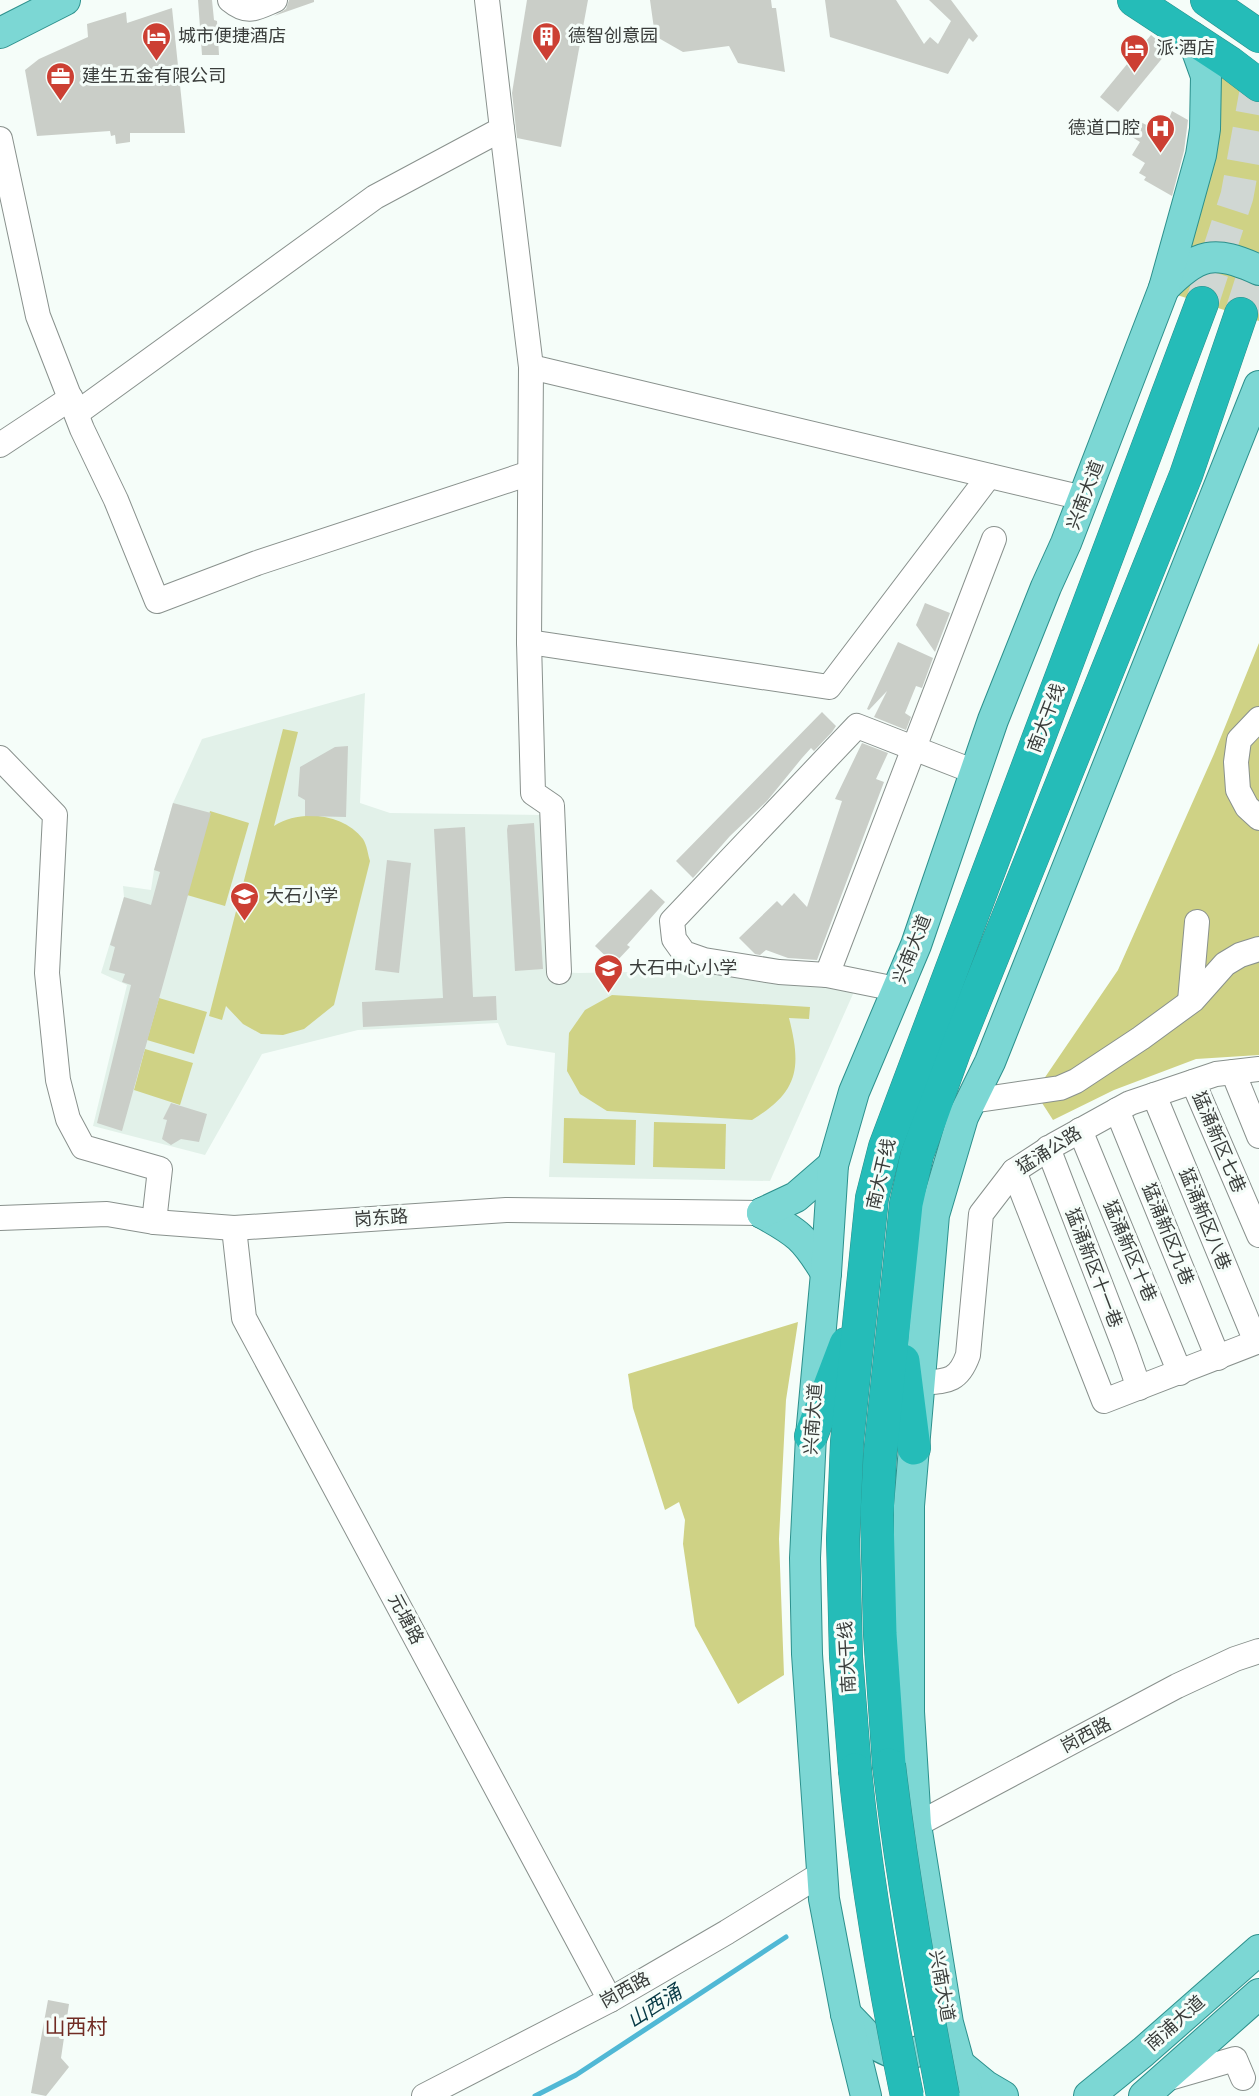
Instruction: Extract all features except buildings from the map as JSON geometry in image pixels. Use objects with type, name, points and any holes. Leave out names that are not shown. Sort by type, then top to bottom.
[{"type":"highway","points":[[1134,0],[1192,37],[1259,85]]},
{"type":"highway","points":[[1207,0],[1259,36]]},
{"type":"highway","name":"南大干线","points":[[907,2096],[880,1964],[862,1836],[846,1657],[843,1539],[847,1442],[872,1198],[885,1147],[1202,303]]},
{"type":"highway","name":"南大干线","points":[[943,2096],[913,1936],[896,1828],[880,1634],[877,1515],[880,1455],[906,1204],[917,1155],[954,1052],[1186,475],[1241,314]]},
{"type":"highway","points":[[811,1436],[863,1300]]},
{"type":"highway","points":[[896,1302],[914,1448]]},
{"type":"main road","points":[[0,17],[43,0]]},
{"type":"main road","points":[[0,33],[65,0]]},
{"type":"main road","name":"兴南大道","points":[[866,2096],[846,2014],[824,1900],[806,1642],[805,1558],[811,1436],[833,1165],[854,1092],[927,913],[975,771],[1164,288],[1201,155],[1205,129],[1206,76],[1192,37]]},
{"type":"main road","points":[[1164,288],[1183,268],[1204,257],[1238,260],[1259,270]]},
{"type":"main road","name":"兴南大道","points":[[968,2096],[948,2023],[919,1849],[909,1712],[909,1506],[934,1215],[963,1117],[990,1062],[1259,386]]},
{"type":"main road","points":[[762,1213],[796,1197],[833,1165]]},
{"type":"main road","points":[[762,1213],[792,1229],[810,1246],[826,1273]]},
{"type":"main road","name":"南浦大道","points":[[1089,2096],[1143,2052],[1259,1950]]},
{"type":"main road","name":"南浦大道","points":[[1154,2088],[1259,1994]]},
{"type":"main road","points":[[846,2014],[874,2042],[888,2051],[909,2054],[927,2049],[941,2035],[948,2023]]},
{"type":"main road","points":[[1074,2096],[1095,2085],[1143,2052],[1156,2049],[1165,2052],[1169,2061],[1154,2088]]},
{"type":"main road","points":[[958,2063],[986,2086],[1003,2096]]},
{"type":"street","points":[[230,0],[238,7],[249,10],[275,0]]},
{"type":"street","points":[[487,0],[531,368],[529,642],[533,793],[552,806],[559,972]]},
{"type":"street","points":[[0,445],[74,405],[375,198],[501,129]]},
{"type":"street","points":[[0,139],[38,316],[82,429],[116,500],[158,601],[257,563],[530,473]]},
{"type":"street","points":[[531,368],[1083,498]]},
{"type":"street","points":[[529,642],[829,687],[989,477]]},
{"type":"street","points":[[827,975],[994,539]]},
{"type":"street","points":[[1259,719],[1239,740],[1236,762],[1238,790],[1247,807],[1259,818]]},
{"type":"street","points":[[896,989],[827,975],[779,972],[704,960],[684,953],[674,939],[672,921],[857,726],[975,771]]},
{"type":"street","points":[[0,758],[55,815],[47,973],[58,1080],[68,1119],[83,1147],[160,1168],[154,1222]]},
{"type":"street","points":[[1191,1001],[1197,921]]},
{"type":"street","points":[[971,1101],[1060,1088],[1076,1081],[1141,1038],[1191,1001],[1225,964],[1240,955],[1259,949]]},
{"type":"street","name":"猛涌公路","points":[[919,1383],[948,1381],[963,1369],[968,1355],[981,1214],[1014,1171],[1048,1148],[1130,1103],[1216,1074],[1259,1069]]},
{"type":"street","points":[[1233,1072],[1259,1136]]},
{"type":"street","name":"猛涌新区七巷","points":[[1193,1082],[1259,1235]]},
{"type":"street","name":"猛涌新区八巷","points":[[1154,1095],[1258,1342]]},
{"type":"street","name":"猛涌新区九巷","points":[[1117,1110],[1218,1358]]},
{"type":"street","name":"猛涌新区十巷","points":[[1080,1130],[1180,1372]]},
{"type":"street","name":"猛涌新区十一巷","points":[[1048,1148],[1138,1388]]},
{"type":"street","points":[[1014,1171],[1104,1401],[1258,1342]]},
{"type":"street","name":"岗东路","points":[[0,1218],[107,1214],[154,1222],[234,1228],[506,1210],[762,1213]]},
{"type":"street","name":"元塘路","points":[[234,1228],[244,1318],[610,2000]]},
{"type":"street","name":"岗西路","points":[[919,1849],[1177,1686],[1235,1659],[1259,1651]]},
{"type":"street","name":"岗西路","points":[[424,2096],[610,2000],[824,1900]]},
{"type":"street","points":[[1154,2088],[1235,2059],[1243,2078]]},
{"type":"shaded area","points":[[365,693],[360,803],[390,813],[543,815],[552,972],[687,971],[857,985],[770,1181],[549,1177],[555,1053],[507,1045],[498,1023],[358,1030],[262,1054],[205,1155],[93,1126],[127,985],[101,973],[124,897],[123,886],[151,890],[154,870],[173,803],[202,739]]},
{"type":"green space","points":[[1216,69],[1259,105],[1259,255],[1190,252],[1220,107]]},
{"type":"green space","points":[[1206,265],[1259,282],[1259,321],[1177,295]]},
{"type":"green space","points":[[1259,643],[1259,1055],[1196,1059],[1114,1090],[1053,1120],[1035,1092],[1118,970],[1214,754]]},
{"type":"green space","points":[[283,729],[298,732],[274,826],[296,817],[321,816],[333,819],[354,830],[363,839],[370,861],[334,1005],[304,1029],[283,1035],[261,1034],[243,1024],[226,1006],[222,1020],[209,1016]]},
{"type":"green space","points":[[210,811],[249,823],[225,906],[187,895]]},
{"type":"green space","points":[[612,995],[810,1007],[809,1019],[789,1018],[795,1052],[793,1078],[779,1099],[752,1120],[607,1111],[580,1094],[567,1071],[569,1033],[585,1010]]},
{"type":"green space","points":[[159,998],[207,1012],[194,1054],[147,1040]]},
{"type":"green space","points":[[145,1049],[193,1063],[180,1105],[134,1090]]},
{"type":"green space","points":[[564,1118],[636,1120],[635,1165],[563,1163]]},
{"type":"green space","points":[[654,1122],[726,1124],[725,1169],[653,1167]]},
{"type":"green space","points":[[798,1322],[786,1400],[779,1539],[784,1675],[738,1704],[695,1626],[683,1544],[685,1520],[679,1502],[665,1510],[633,1408],[628,1374]]},
{"type":"waterway","name":"山西涌","points":[[535,2096],[576,2075],[786,1937]]},
{"type":"tunnel","points":[[1202,303],[1237,196],[1259,75]]},
{"type":"tunnel","points":[[1241,314],[1259,258]]},
{"type":"place","name":"城市便捷酒店","points":[[157,62]]},
{"type":"place","name":"德智创意园","points":[[547,62]]},
{"type":"place","name":"派·酒店","points":[[1135,74]]},
{"type":"place","name":"建生五金有限公司","points":[[61,102]]},
{"type":"place","name":"德道口腔","points":[[1161,154]]},
{"type":"place","name":"大石小学","points":[[245,922]]},
{"type":"place","name":"大石中心小学","points":[[608,994]]},
{"type":"district","name":"山西村","points":[[76,2027]]}]
